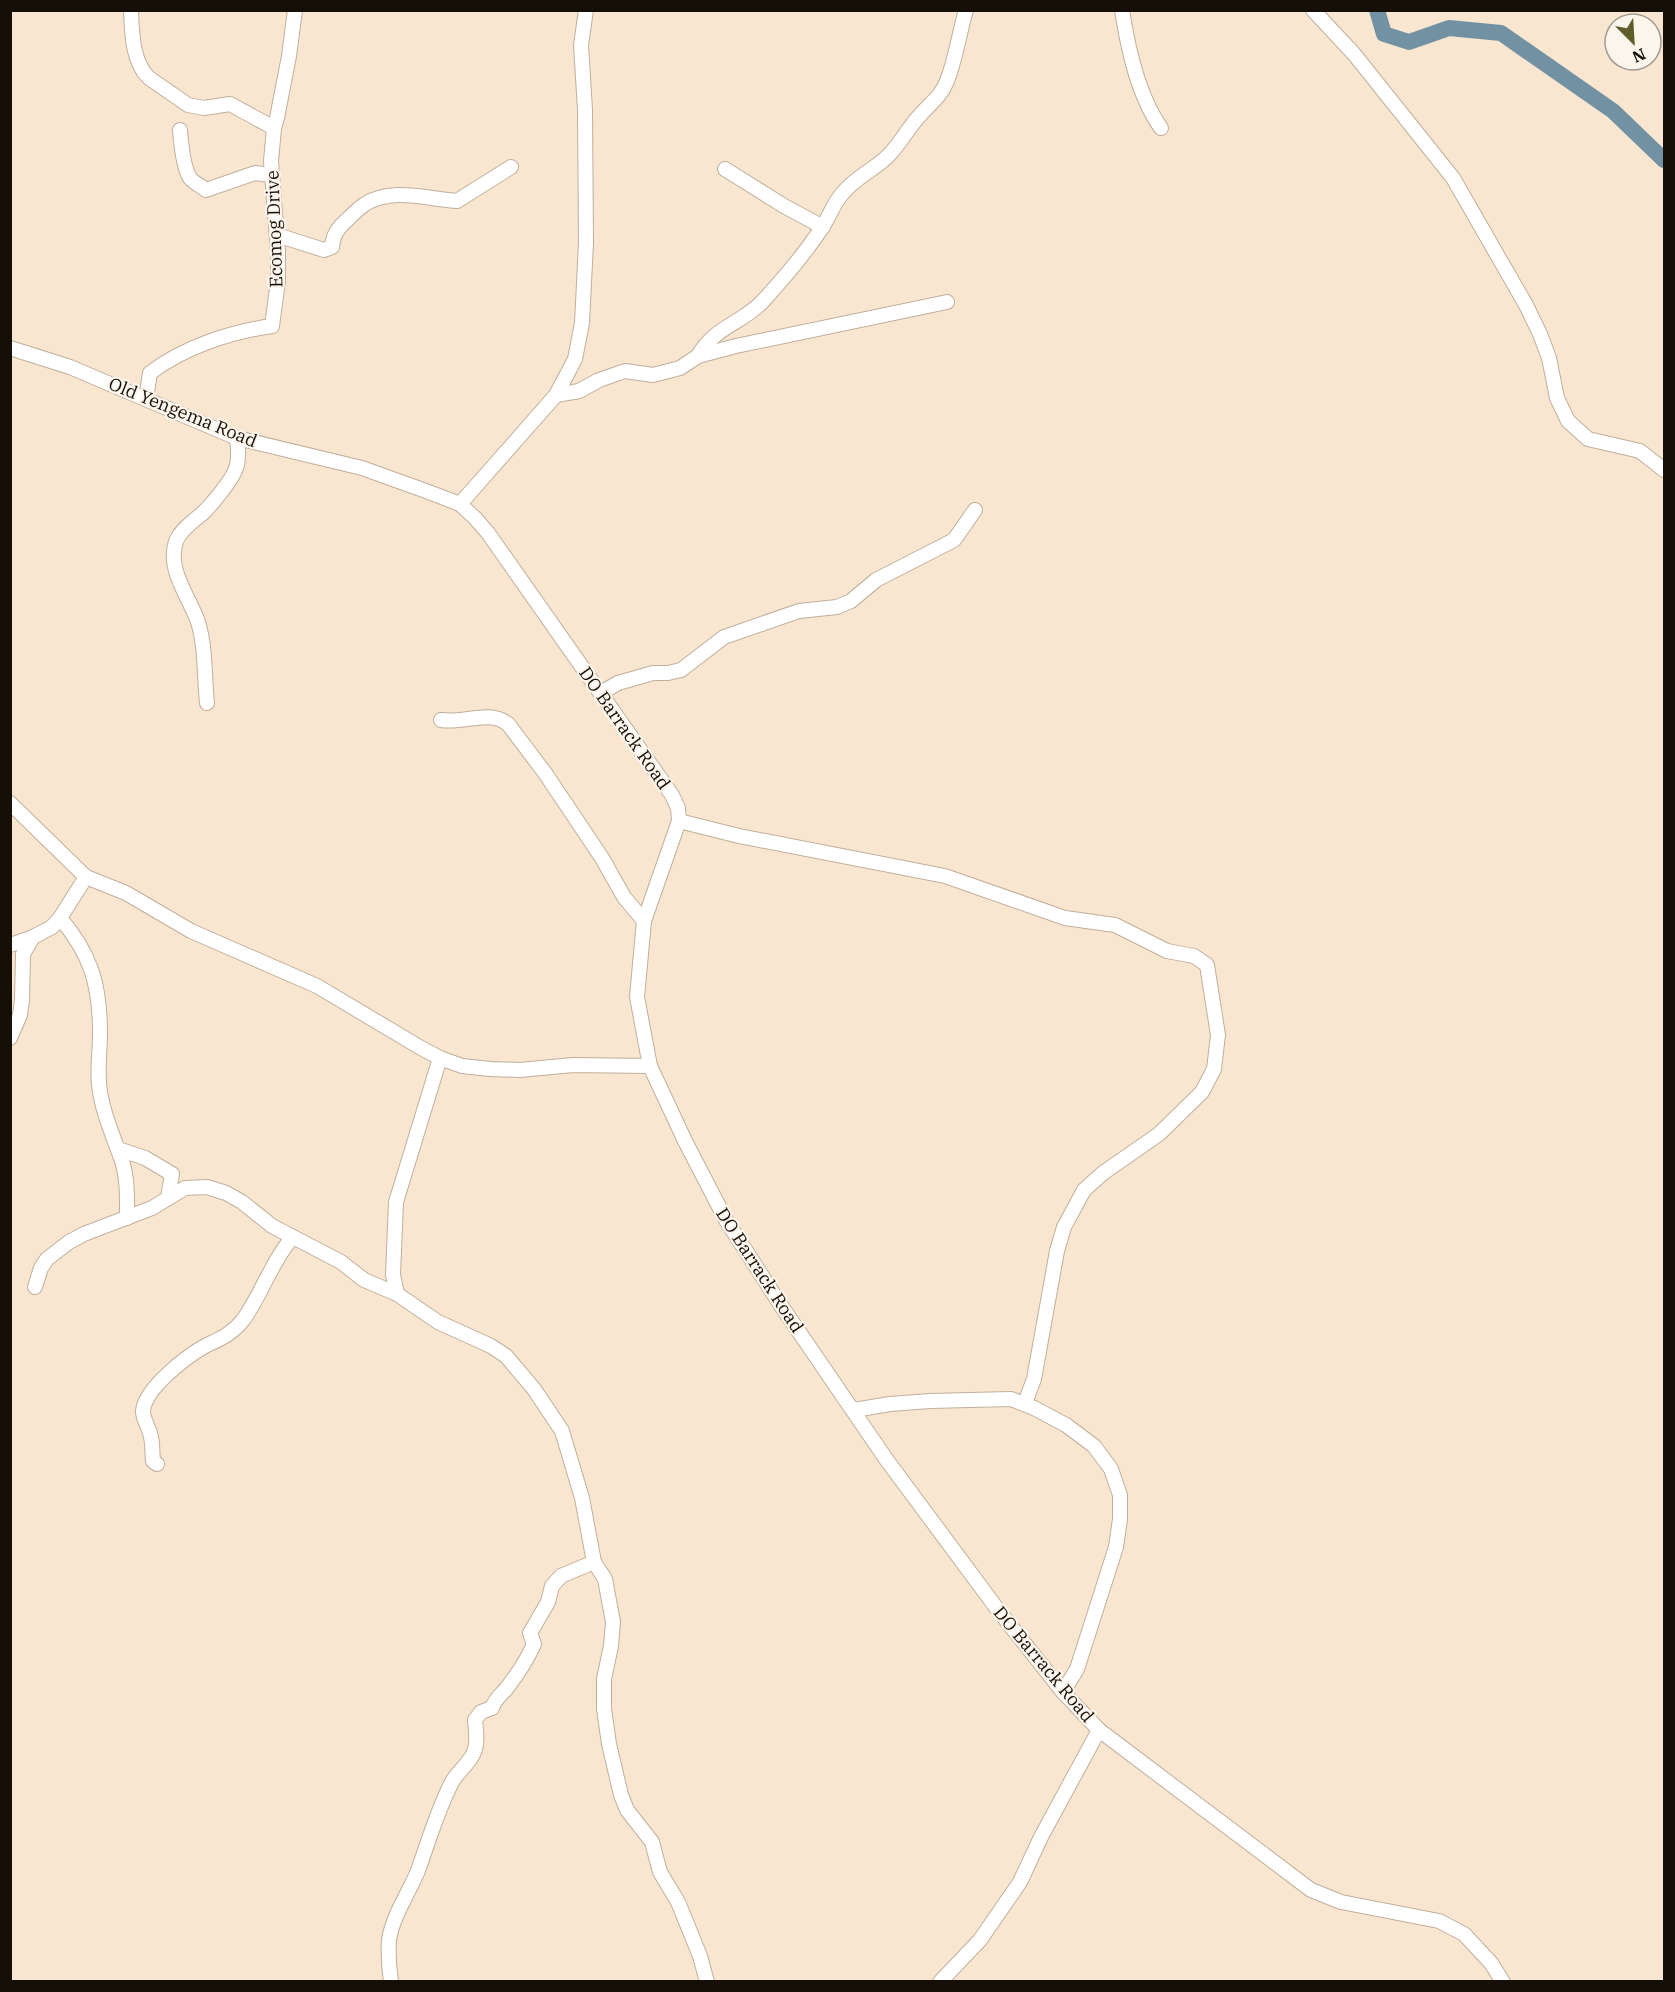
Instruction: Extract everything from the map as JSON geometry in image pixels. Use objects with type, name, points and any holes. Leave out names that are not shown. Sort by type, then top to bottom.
[{"type":"street","points":[[131,10],[133,37],[139,64],[148,78],[188,105],[204,108],[230,104],[274,128]]},
{"type":"street","name":"Ecomog Drive","points":[[146,399],[150,373],[162,364],[204,344],[272,326],[278,281],[277,235],[271,175],[274,128],[287,66],[294,10]]},
{"type":"street","points":[[460,504],[556,395],[575,359],[582,323],[586,221],[581,45],[586,10]]},
{"type":"street","points":[[698,356],[704,345],[720,330],[760,304],[794,268],[823,227],[841,194],[862,174],[887,157],[922,113],[938,99],[956,56],[966,10]]},
{"type":"street","points":[[1122,10],[1128,48],[1151,115],[1161,128]]},
{"type":"street","points":[[1314,10],[1354,54],[1453,178],[1526,305],[1540,334],[1549,358],[1557,398],[1568,422],[1588,439],[1640,451],[1665,470]]},
{"type":"street","points":[[180,130],[182,156],[190,178],[206,189],[255,173],[271,175]]},
{"type":"street","points":[[277,235],[324,250],[332,247],[333,237],[340,226],[363,205],[373,200],[416,195],[457,201],[512,167]]},
{"type":"street","points":[[725,169],[823,227]]},
{"type":"street","points":[[556,395],[579,391],[599,380],[625,371],[653,375],[680,368],[698,356],[736,346],[947,302]]},
{"type":"street","name":"Old Yengema Road","points":[[10,348],[70,367],[237,438],[362,468],[460,504]]},
{"type":"street","points":[[207,703],[205,666],[198,621],[175,569],[175,555],[177,539],[195,518],[206,510],[237,466],[237,438]]},
{"type":"street","name":"DO Barrack Road","points":[[460,504],[488,534],[672,795],[678,808],[679,821],[644,921],[637,997],[650,1066],[685,1141],[726,1220],[782,1307],[886,1459],[998,1610],[1063,1692],[1099,1730],[1041,1837],[1020,1882],[980,1940],[940,1982]]},
{"type":"street","points":[[601,693],[618,683],[652,673],[681,670],[724,637],[799,612],[837,607],[850,601],[876,580],[954,540],[975,510]]},
{"type":"street","points":[[441,720],[459,721],[491,716],[508,724],[545,773],[602,858],[624,897],[644,921]]},
{"type":"street","points":[[10,803],[86,877],[126,893],[191,931],[317,986],[440,1058],[462,1066],[490,1069],[520,1070],[573,1065],[650,1066]]},
{"type":"street","points":[[679,821],[739,836],[945,876],[1065,918],[1115,925],[1167,951],[1194,956],[1207,966],[1218,1035],[1214,1069],[1202,1092],[1159,1134],[1103,1173],[1084,1190],[1064,1227],[1057,1251],[1034,1378],[1025,1403]]},
{"type":"street","points":[[10,945],[52,927],[86,877]]},
{"type":"street","points":[[60,918],[88,959],[95,976],[99,998],[100,1095],[108,1126],[122,1160],[127,1218]]},
{"type":"street","points":[[10,1038],[20,1015],[23,954],[33,937]]},
{"type":"street","points":[[397,1294],[393,1275],[396,1202],[440,1058]]},
{"type":"street","points":[[118,1149],[146,1158],[172,1174],[168,1198]]},
{"type":"street","points":[[35,1287],[41,1268],[53,1253],[84,1234],[152,1208],[185,1188],[207,1187],[234,1198],[272,1226],[341,1262],[364,1280],[397,1294],[438,1322],[491,1346],[506,1356],[534,1389],[562,1431],[582,1498],[594,1562],[605,1579],[614,1622],[604,1679],[604,1709],[609,1744],[621,1795],[627,1810],[652,1842],[660,1872],[678,1902],[700,1956],[707,1982]]},
{"type":"street","points":[[158,1464],[153,1461],[150,1434],[143,1412],[148,1396],[158,1382],[187,1358],[232,1332],[243,1320],[280,1252],[293,1237]]},
{"type":"street","points":[[854,1410],[890,1404],[1011,1399],[1025,1403],[1066,1425],[1094,1446],[1111,1469],[1120,1495],[1120,1519],[1116,1547],[1077,1669],[1063,1692]]},
{"type":"street","points":[[391,1982],[388,1961],[390,1938],[396,1917],[452,1783],[474,1753],[475,1720],[481,1712],[492,1708],[495,1699],[503,1692],[530,1654],[534,1644],[530,1633],[548,1602],[552,1586],[561,1576],[594,1562]]},
{"type":"street","points":[[1099,1730],[1311,1890],[1341,1902],[1439,1921],[1464,1934],[1491,1963],[1503,1982]]},
{"type":"waterway","points":[[1377,10],[1384,34],[1409,42],[1449,28],[1501,33],[1613,111],[1664,160]]}]
